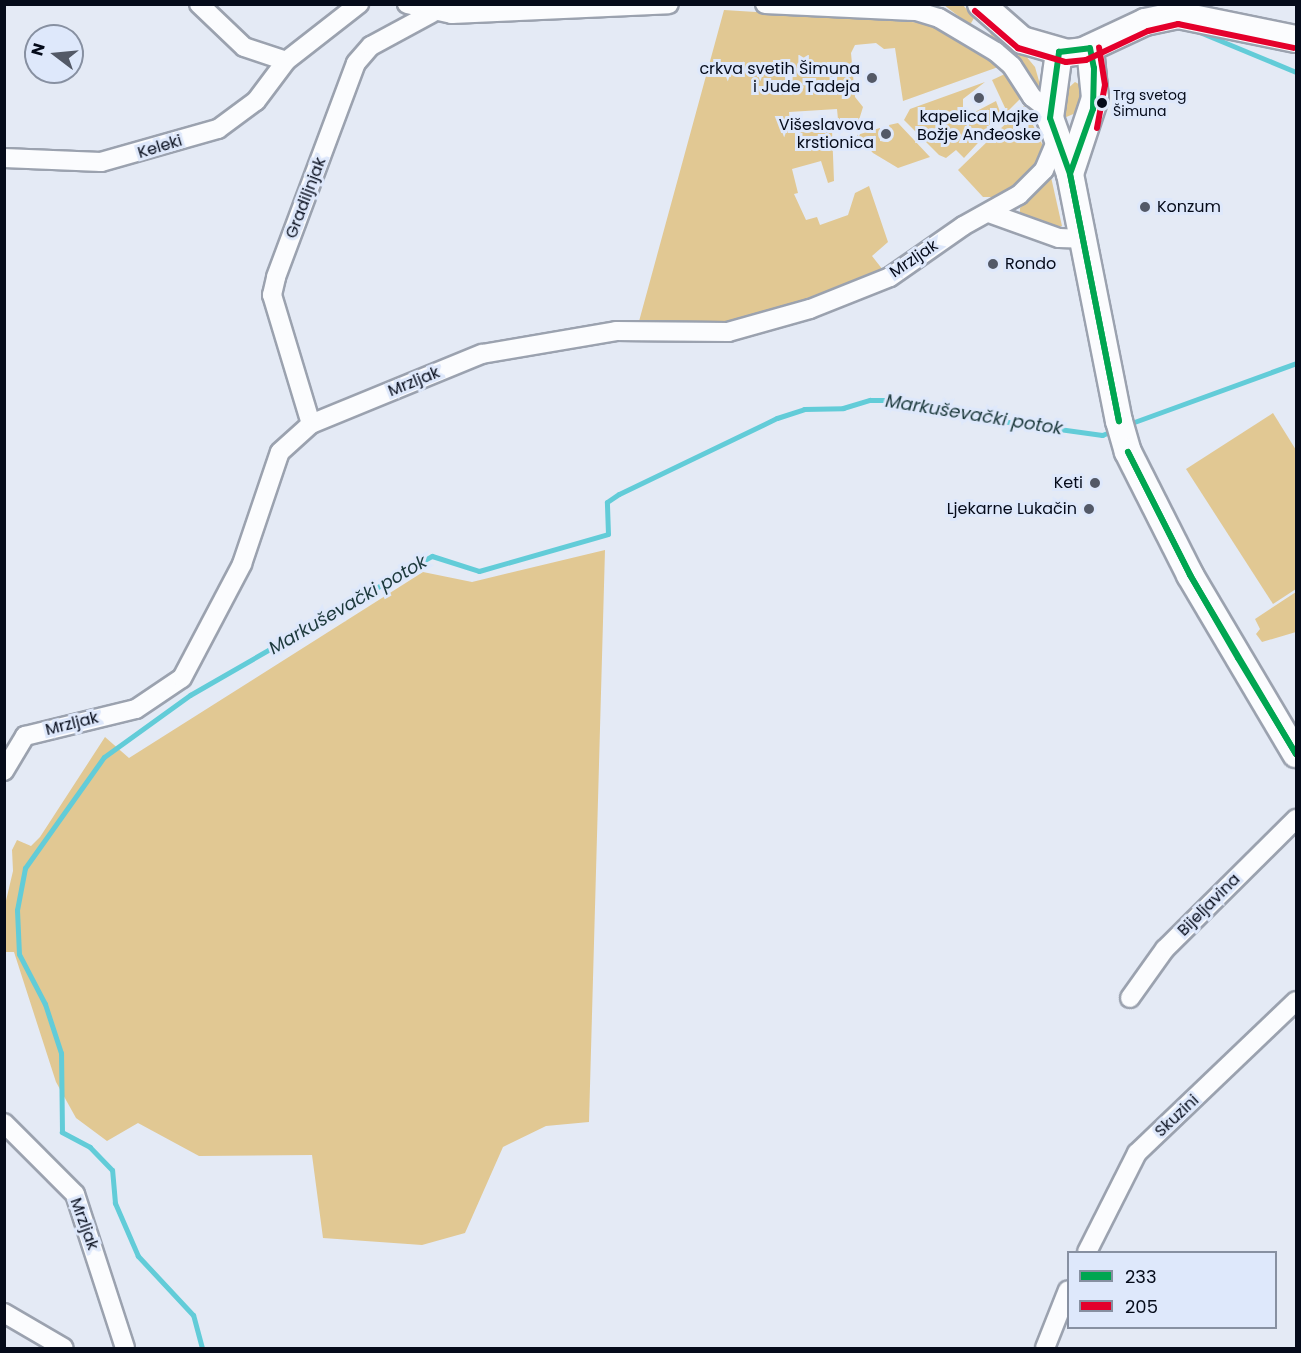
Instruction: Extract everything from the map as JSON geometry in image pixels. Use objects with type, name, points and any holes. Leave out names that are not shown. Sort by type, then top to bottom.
[{"type":"main road","points":[[981,4],[1022,40],[1059,52],[1090,48],[1123,30],[1164,17],[1190,15],[1296,39]]},
{"type":"main road","points":[[1070,174],[1088,126],[1096,85],[1090,48]]},
{"type":"main road","points":[[1059,52],[1053,125],[1070,174],[1092,272],[1121,430],[1134,467],[1190,575],[1296,754]]},
{"type":"main road","points":[[1053,125],[1069,131],[1088,126]]},
{"type":"street","points":[[199,4],[244,47],[285,62]]},
{"type":"street","name":"Keleki","points":[[4,158],[101,162],[218,129],[256,101],[285,62],[359,4]]},
{"type":"street","points":[[407,4],[432,13],[542,12],[669,4]]},
{"type":"street","points":[[765,4],[916,11],[939,18],[996,52],[1012,66],[1053,125]]},
{"type":"street","name":"Gradiljnjak","points":[[311,424],[272,295],[276,277],[356,63],[371,46],[432,13]]},
{"type":"street","name":"Mrzljak","points":[[4,771],[25,736],[136,709],[182,678],[242,564],[280,452],[311,424],[482,354],[616,331],[728,332],[810,309],[890,277],[963,226],[989,213],[1035,181],[1050,160],[1053,125]]},
{"type":"street","points":[[989,213],[1059,238],[1084,239]]},
{"type":"street","name":"Bijeljavina","points":[[1130,998],[1165,950],[1296,819]]},
{"type":"street","name":"Skuzini","points":[[1088,1251],[1137,1153],[1296,1001]]},
{"type":"street","name":"Mrzljak","points":[[4,1123],[75,1194],[124,1348]]},
{"type":"street","points":[[1045,1348],[1067,1293]]},
{"type":"street","points":[[4,1313],[64,1348]]},
{"type":"shaded area","points":[[944,5],[963,5],[974,18],[970,25]]},
{"type":"shaded area","points":[[724,10],[927,23],[962,38],[1001,66],[903,101],[895,48],[884,49],[876,43],[855,45],[851,53],[855,97],[863,107],[859,120],[839,130],[837,109],[789,112],[791,133],[832,130],[834,181],[828,183],[821,161],[792,169],[798,193],[794,194],[806,220],[817,217],[820,225],[848,215],[855,193],[869,186],[888,242],[872,256],[883,270],[865,281],[720,327],[638,325]]},
{"type":"shaded area","points":[[984,21],[1025,55],[1035,67],[1041,88],[1038,90],[994,41]]},
{"type":"shaded area","points":[[1007,73],[1021,98],[1007,112],[992,80]]},
{"type":"shaded area","points":[[985,82],[963,99],[963,109],[973,113],[996,101],[1002,117],[964,158],[956,150],[946,158],[939,155],[904,120],[910,109]]},
{"type":"shaded area","points":[[1075,82],[1084,87],[1083,97],[1078,112],[1064,118],[1061,115],[1065,91]]},
{"type":"shaded area","points":[[1024,106],[1043,146],[1043,155],[1013,190],[1000,197],[983,197],[958,170]]},
{"type":"shaded area","points":[[898,123],[930,157],[898,168],[873,153],[857,135],[880,128],[880,141],[888,142],[892,137],[889,125]]},
{"type":"shaded area","points":[[1051,177],[1062,226],[1051,228],[1020,217],[1020,208]]},
{"type":"shaded area","points":[[1273,413],[1296,450],[1296,589],[1273,604],[1186,469]]},
{"type":"shaded area","points":[[605,550],[589,1122],[546,1126],[503,1147],[465,1233],[422,1245],[323,1238],[312,1155],[199,1156],[138,1123],[107,1141],[76,1118],[56,1082],[14,952],[5,952],[5,905],[13,871],[12,850],[17,840],[31,846],[40,837],[105,737],[129,758],[423,572],[472,582]]},
{"type":"shaded area","points":[[1296,592],[1296,632],[1262,642],[1256,634],[1260,629],[1255,619]]},
{"type":"waterway","points":[[1197,31],[1296,72]]},
{"type":"waterway","name":"Markuševački potok","points":[[1126,425],[1296,363]]},
{"type":"waterway","name":"Markuševački potok","points":[[202,1348],[193,1315],[138,1256],[115,1203],[112,1170],[90,1147],[62,1132],[61,1053],[45,1004],[19,954],[17,910],[25,868],[104,757],[190,695],[432,556],[479,571],[608,534],[607,502],[619,494],[777,418],[804,409],[843,408],[870,400],[901,400],[1008,422],[1102,435],[1115,430]]},
{"type":"transit line","name":"205","points":[[975,11],[1018,48],[1066,62],[1086,60],[1148,31],[1178,24],[1294,48]]},
{"type":"transit line","name":"205","points":[[1097,128],[1105,85],[1099,47]]},
{"type":"transit line","name":"233","points":[[1090,48],[1094,68],[1093,109],[1070,174],[1050,118],[1059,52],[1090,48]]},
{"type":"transit line","name":"233","points":[[1070,174],[1119,421]]},
{"type":"transit line","name":"233","points":[[1070,174],[1119,421]]},
{"type":"transit line","name":"233","points":[[1128,452],[1190,575]]},
{"type":"transit line","name":"233","points":[[1128,452],[1190,575]]},
{"type":"transit line","name":"233","points":[[1190,575],[1296,754],[1238,658],[1190,575]]},
{"type":"place","name":"crkva svetih Šimuna i Jude Tadeja","points":[[872,78]]},
{"type":"place","name":"kapelica Majke Božje Anđeoske","points":[[979,98]]},
{"type":"place","name":"Trg svetog Šimuna","points":[[1102,103]]},
{"type":"place","name":"Višeslavova krstionica","points":[[886,134]]},
{"type":"place","name":"Konzum","points":[[1145,207]]},
{"type":"place","name":"Rondo","points":[[993,264]]},
{"type":"place","name":"Keti","points":[[1095,483]]},
{"type":"place","name":"Ljekarne Lukačin","points":[[1089,509]]}]
